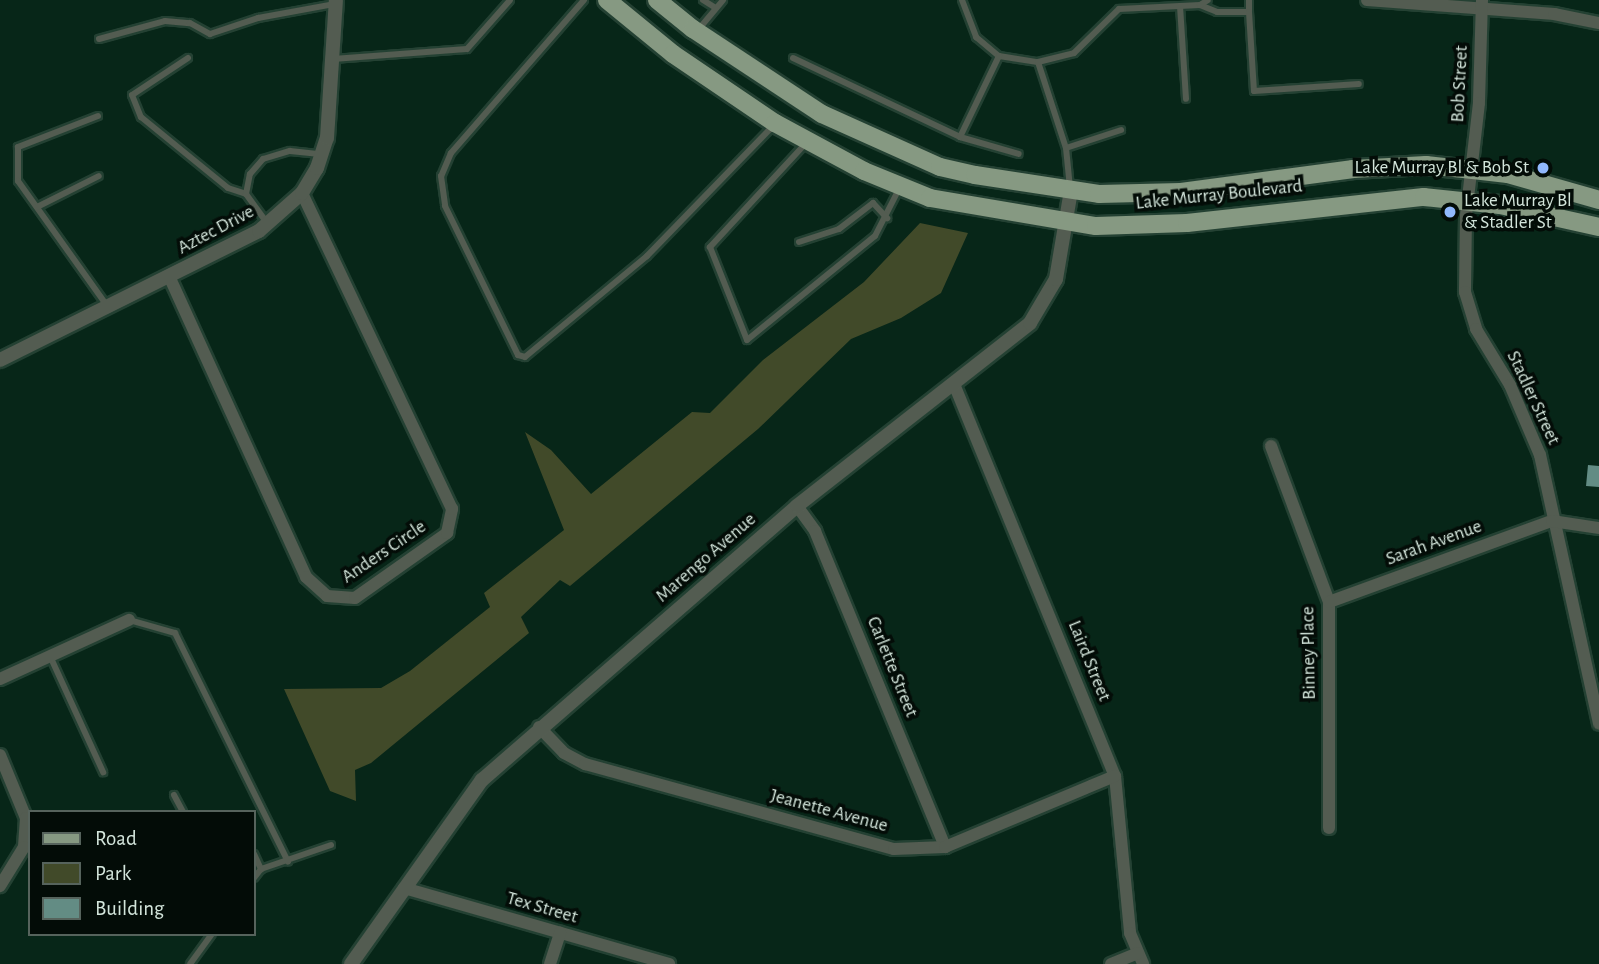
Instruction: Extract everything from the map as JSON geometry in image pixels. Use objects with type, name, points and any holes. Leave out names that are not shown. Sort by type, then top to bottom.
[{"type":"main road","name":"Lake Murray Boulevard","points":[[607,0],[673,54],[775,123],[807,141],[930,198],[1096,226],[1186,223],[1424,197],[1467,202],[1599,227]]},
{"type":"main road","name":"Lake Murray Boulevard","points":[[657,0],[697,32],[822,114],[911,155],[952,170],[1070,190],[1181,191],[1353,169],[1426,165],[1507,174],[1599,200]]},
{"type":"main road","points":[[901,186],[911,155]]},
{"type":"street","points":[[1367,0],[1482,4],[1599,23]]},
{"type":"street","name":"Aztec Drive","points":[[0,360],[268,225],[302,193],[322,154],[333,59],[336,2]]},
{"type":"street","name":"Bob Street","points":[[1472,171],[1482,4]]},
{"type":"street","name":"Stadler Street","points":[[1472,171],[1467,202],[1465,292],[1476,329],[1510,385],[1539,455],[1599,724]]},
{"type":"street","name":"Marengo Avenue","points":[[351,964],[482,780],[539,727],[797,506],[954,384],[1038,313],[1056,279],[1070,190]]},
{"type":"street","name":"Anders Circle","points":[[170,276],[306,577],[327,596],[355,598],[447,533],[452,509],[302,193]]},
{"type":"street","name":"Laird Street","points":[[954,384],[1115,776],[1130,933],[1140,959]]},
{"type":"street","name":"Binney Place","points":[[1271,446],[1329,602],[1329,828]]},
{"type":"street","name":"Carlette Street","points":[[797,506],[815,531],[945,847]]},
{"type":"street","points":[[1552,521],[1599,528]]},
{"type":"street","name":"Sarah Avenue","points":[[1329,602],[1552,521]]},
{"type":"street","points":[[0,679],[129,620]]},
{"type":"street","name":"Jeanette Avenue","points":[[539,727],[564,753],[585,764],[894,849],[945,847],[1115,776]]},
{"type":"street","points":[[0,755],[26,818],[24,847],[0,886]]},
{"type":"street","name":"Tex Street","points":[[404,888],[668,964]]},
{"type":"street","points":[[550,964],[560,933]]},
{"type":"street","points":[[1111,964],[1140,959]]},
{"type":"lane","points":[[333,59],[467,49],[510,0]]},
{"type":"lane","points":[[584,0],[451,153],[441,176],[444,206],[518,355],[525,357],[648,256],[775,123]]},
{"type":"lane","points":[[703,0],[716,9]]},
{"type":"lane","points":[[697,32],[723,0]]},
{"type":"lane","points":[[962,0],[976,37],[999,56],[1038,62],[1074,52],[1119,9],[1200,5],[1217,12],[1249,12]]},
{"type":"lane","points":[[1200,5],[1208,0]]},
{"type":"lane","points":[[1249,0],[1254,90],[1359,84]]},
{"type":"lane","points":[[99,39],[165,21],[190,23],[210,34],[258,18],[336,2]]},
{"type":"lane","points":[[1180,6],[1186,99]]},
{"type":"lane","points":[[960,137],[999,56]]},
{"type":"lane","points":[[188,58],[132,95],[141,117],[228,188],[246,194],[268,225]]},
{"type":"lane","points":[[793,58],[960,137],[1019,154]]},
{"type":"lane","points":[[1038,62],[1066,148],[1070,190]]},
{"type":"lane","points":[[97,116],[18,147],[18,181],[108,307]]},
{"type":"lane","points":[[1066,148],[1121,130]]},
{"type":"lane","points":[[807,141],[710,247],[747,340],[876,236],[901,186]]},
{"type":"lane","points":[[246,194],[250,174],[263,159],[290,151],[322,154]]},
{"type":"lane","points":[[37,207],[99,176]]},
{"type":"lane","points":[[799,242],[839,229],[873,203],[887,218]]},
{"type":"lane","points":[[129,620],[175,633],[288,862]]},
{"type":"lane","points":[[50,656],[103,772]]},
{"type":"lane","points":[[174,795],[182,810]]},
{"type":"lane","points":[[256,875],[261,869],[288,862],[331,845]]},
{"type":"lane","points":[[256,859],[261,869]]},
{"type":"lane","points":[[190,964],[209,936]]},
{"type":"green space","points":[[920,223],[968,233],[941,293],[901,318],[851,339],[758,429],[570,586],[560,580],[521,617],[529,633],[371,763],[355,770],[356,801],[330,791],[284,689],[381,688],[410,671],[490,607],[484,593],[564,530],[525,432],[551,450],[591,494],[692,412],[710,413],[763,360],[864,282]]},
{"type":"building","points":[[1588,465],[1599,466],[1599,487],[1586,486]]},
{"type":"place","name":"Lake Murray Bl & Bob St","points":[[1543,168]]},
{"type":"place","name":"Lake Murray Bl & Stadler St","points":[[1450,212]]}]
